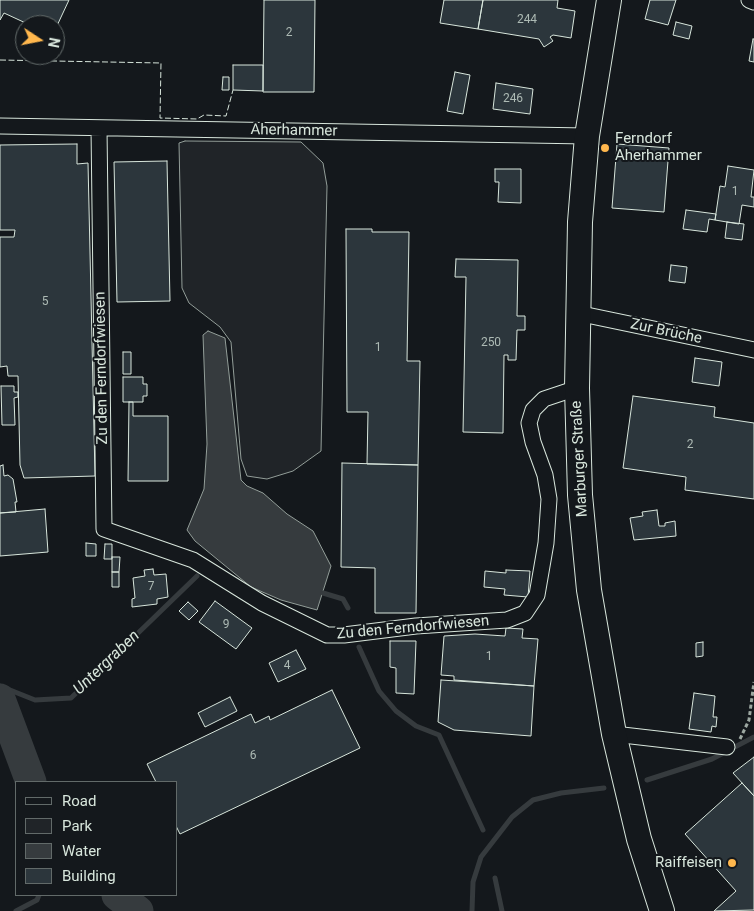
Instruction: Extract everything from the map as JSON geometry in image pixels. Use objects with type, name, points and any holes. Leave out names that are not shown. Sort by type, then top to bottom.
[{"type":"main road","name":"Marburger Straße","points":[[609,0],[587,136],[580,222],[576,388],[580,495],[589,590],[614,734],[639,839],[662,911]]},
{"type":"street","points":[[749,0],[754,2]]},
{"type":"street","name":"Aherhammer","points":[[0,126],[587,136]]},
{"type":"street","name":"Zu den Ferndorfwiesen","points":[[99,128],[104,529],[193,560],[262,604],[327,635],[344,635],[416,626],[507,620],[525,613],[537,595],[546,543],[549,499],[545,475],[533,442],[529,423],[533,410],[544,398],[576,388]]},
{"type":"street","name":"Zur Brüche","points":[[577,313],[754,350]]},
{"type":"street","points":[[614,734],[727,747]]},
{"type":"path","points":[[727,747],[740,738],[746,730],[750,720],[754,682]]},
{"type":"green space","points":[[185,141],[301,142],[323,163],[327,186],[321,451],[293,471],[267,479],[247,476],[241,459],[231,342],[220,327],[189,303],[182,288],[179,143]]},
{"type":"water","points":[[208,331],[225,338],[241,480],[247,486],[263,493],[287,514],[313,531],[331,566],[317,610],[281,600],[251,587],[195,541],[187,530],[204,489],[207,444],[203,335]]},
{"type":"building","points":[[0,0],[69,0],[62,15],[15,15],[15,18],[4,13],[0,20]]},
{"type":"building","points":[[264,0],[315,0],[314,92],[263,92]]},
{"type":"building","points":[[444,0],[483,0],[478,29],[440,23]]},
{"type":"building","points":[[483,0],[558,0],[557,8],[575,11],[571,38],[553,35],[550,37],[553,41],[544,47],[539,39],[478,29]]},
{"type":"building","points":[[650,0],[676,0],[668,25],[645,19]]},
{"type":"building","points":[[676,22],[692,26],[689,39],[673,35]]},
{"type":"building","points":[[754,39],[754,62],[749,61]]},
{"type":"building","points":[[233,65],[263,65],[263,91],[233,90]]},
{"type":"building","points":[[455,72],[470,75],[463,114],[447,111]]},
{"type":"building","points":[[223,77],[229,77],[229,90],[222,90]]},
{"type":"building","points":[[496,83],[533,89],[530,114],[493,109]]},
{"type":"building","points":[[77,144],[77,164],[88,163],[95,476],[24,478],[20,465],[18,376],[8,376],[7,366],[0,367],[0,237],[14,237],[15,230],[0,230],[0,145]]},
{"type":"building","points":[[617,144],[669,148],[664,212],[612,208]]},
{"type":"building","points":[[167,161],[170,301],[117,302],[114,162]]},
{"type":"building","points":[[728,166],[754,170],[751,197],[754,197],[754,207],[742,205],[739,224],[715,220],[720,186],[725,187]]},
{"type":"building","points":[[495,169],[521,169],[521,203],[498,202],[499,182],[495,182]]},
{"type":"building","points":[[686,210],[716,214],[715,220],[709,219],[707,232],[683,229]]},
{"type":"building","points":[[727,222],[744,224],[742,240],[725,238]]},
{"type":"building","points":[[346,229],[372,229],[372,232],[409,232],[407,361],[420,361],[418,465],[367,464],[368,412],[347,412]]},
{"type":"building","points":[[456,259],[518,260],[517,316],[525,316],[525,330],[517,330],[516,360],[508,360],[508,355],[504,355],[503,433],[463,432],[466,277],[455,277]]},
{"type":"building","points":[[671,265],[687,267],[685,283],[669,281]]},
{"type":"building","points":[[123,352],[131,352],[131,374],[123,374]]},
{"type":"building","points":[[695,358],[722,362],[719,386],[692,382]]},
{"type":"building","points":[[123,377],[143,377],[143,384],[147,384],[147,396],[143,396],[143,402],[123,402]]},
{"type":"building","points":[[1,386],[14,386],[14,392],[18,392],[18,397],[14,398],[15,425],[2,425]]},
{"type":"building","points":[[633,396],[715,407],[714,417],[754,423],[754,499],[685,490],[686,477],[623,468]]},
{"type":"building","points":[[129,402],[133,402],[133,416],[168,416],[168,481],[128,481]]},
{"type":"building","points":[[342,463],[418,465],[416,613],[375,613],[375,568],[341,567]]},
{"type":"building","points":[[3,465],[4,476],[8,475],[13,479],[17,502],[15,502],[16,512],[0,513],[0,466]]},
{"type":"building","points":[[45,509],[48,552],[0,556],[0,513]]},
{"type":"building","points":[[657,510],[659,526],[665,526],[665,523],[675,521],[676,536],[634,540],[630,518],[643,516],[642,512]]},
{"type":"building","points":[[86,543],[96,544],[96,556],[86,556]]},
{"type":"building","points":[[105,544],[112,544],[112,559],[104,559]]},
{"type":"building","points":[[112,557],[120,557],[119,572],[112,572]]},
{"type":"building","points":[[153,569],[154,575],[166,574],[168,597],[157,599],[157,604],[132,607],[132,599],[135,598],[133,578],[145,576],[144,570]]},
{"type":"building","points":[[506,570],[530,571],[528,597],[504,595],[505,589],[484,587],[485,571],[506,573]]},
{"type":"building","points":[[112,572],[119,572],[119,587],[112,587]]},
{"type":"building","points":[[215,601],[252,628],[236,649],[199,622]]},
{"type":"building","points":[[188,602],[198,611],[189,620],[179,611]]},
{"type":"building","points":[[506,628],[523,629],[522,638],[538,639],[534,686],[454,680],[454,676],[441,675],[444,636],[475,634],[505,636]]},
{"type":"building","points":[[390,641],[416,641],[414,694],[396,693],[396,668],[390,667]]},
{"type":"building","points":[[703,642],[703,656],[696,657],[696,643]]},
{"type":"building","points":[[296,650],[306,669],[278,682],[269,663]]},
{"type":"building","points":[[441,680],[534,686],[531,736],[454,730],[438,722]]},
{"type":"building","points":[[332,690],[360,748],[180,834],[178,830],[178,781],[156,781],[147,764],[251,714],[255,723],[269,716],[270,720]]},
{"type":"building","points":[[694,693],[715,696],[713,717],[717,717],[716,727],[712,726],[711,732],[689,729]]},
{"type":"building","points":[[230,697],[237,711],[205,727],[198,713]]},
{"type":"building","points":[[754,757],[754,796],[733,773]]},
{"type":"building","name":"Raiffeisen","points":[[742,783],[754,796],[754,910],[714,911],[736,891],[685,834]]},
{"type":"waterway","name":"Untergraben","points":[[0,686],[35,700],[71,698],[197,576]]},
{"type":"waterway","points":[[323,593],[343,599],[348,608]]},
{"type":"waterway","points":[[359,647],[379,691],[396,711],[416,726],[439,735],[483,830]]},
{"type":"waterway","points":[[0,699],[31,781]]},
{"type":"waterway","points":[[647,780],[712,759],[754,737]]},
{"type":"waterway","points":[[472,911],[473,882],[481,857],[512,817],[533,800],[561,793],[604,788]]},
{"type":"waterway","points":[[495,878],[502,911]]},
{"type":"waterway","points":[[16,911],[37,900],[39,896]]},
{"type":"waterway","points":[[118,896],[138,911]]},
{"type":"fence","points":[[0,60],[161,63],[160,118],[197,119],[204,115],[226,116],[233,90]]},
{"type":"place","name":"Ferndorf Aherhammer","points":[[605,148]]},
{"type":"place","name":"Raiffeisen","points":[[732,863]]}]
